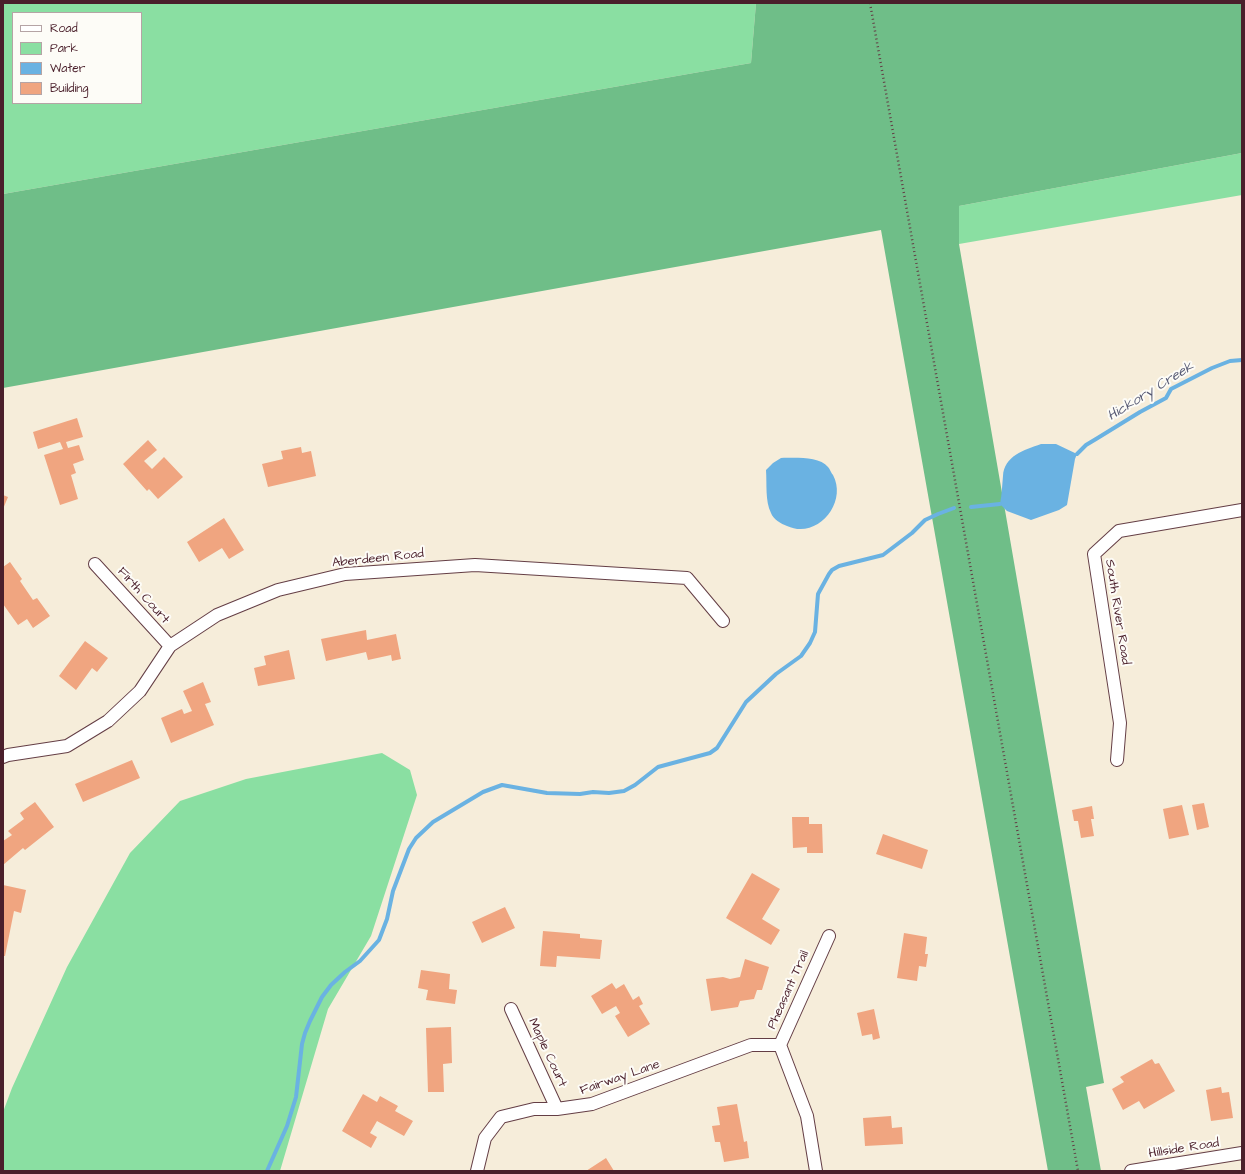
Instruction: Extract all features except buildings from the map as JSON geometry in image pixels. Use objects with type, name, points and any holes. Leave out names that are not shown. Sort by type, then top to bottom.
[{"type":"street","name":"South River Road","points":[[1117,760],[1120,723],[1094,554],[1119,531],[1242,510]]},
{"type":"street","name":"Firth Court","points":[[95,564],[170,646]]},
{"type":"street","name":"Aberdeen Road","points":[[3,757],[67,746],[108,721],[140,691],[170,646],[216,614],[278,590],[345,574],[476,565],[687,578],[722,621]]},
{"type":"street","name":"Pheasant Trail","points":[[816,1171],[807,1116],[780,1045],[829,936]]},
{"type":"street","name":"Maple Court","points":[[511,1009],[557,1109]]},
{"type":"street","name":"Fairway Lane","points":[[476,1171],[485,1138],[501,1117],[534,1109],[557,1109],[592,1104],[751,1045],[780,1045]]},
{"type":"street","name":"Hillside Road","points":[[1131,1171],[1242,1153]]},
{"type":"path","points":[[870,3],[1078,1171]]},
{"type":"green space","points":[[3,3],[756,3],[751,63],[3,194]]},
{"type":"green space","points":[[756,3],[1242,3],[1242,153],[959,206],[959,244],[1104,1083],[1086,1087],[1101,1171],[1048,1171],[881,230],[3,388],[3,194],[751,63]]},
{"type":"green space","points":[[1242,153],[1242,195],[959,244],[959,206]]},
{"type":"green space","points":[[382,753],[410,770],[417,795],[371,936],[328,1009],[280,1171],[3,1171],[3,1112],[12,1088],[67,967],[130,853],[180,801],[246,779]]},
{"type":"water","points":[[1041,444],[1056,444],[1077,454],[1067,505],[1059,510],[1031,520],[1007,511],[1000,504],[1003,476],[1004,469],[1011,459],[1022,451]]},
{"type":"water","points":[[781,458],[813,459],[824,463],[833,475],[837,486],[833,507],[827,516],[819,523],[809,528],[798,529],[782,524],[775,519],[769,508],[767,498],[766,470]]},
{"type":"waterway","name":"Hickory Creek","points":[[1077,454],[1086,445],[1166,398],[1171,389],[1212,368],[1230,361],[1242,360]]},
{"type":"waterway","name":"Hickory Creek","points":[[971,507],[1000,504]]},
{"type":"waterway","name":"Hickory Creek","points":[[267,1171],[287,1126],[296,1097],[302,1044],[310,1021],[322,997],[331,985],[360,961],[379,940],[387,919],[393,891],[409,849],[416,838],[433,822],[483,792],[502,785],[547,793],[580,794],[624,791],[635,785],[658,767],[710,753],[717,748],[746,702],[776,674],[801,656],[810,643],[815,632],[818,594],[832,570],[839,566],[883,555],[912,533],[925,520],[954,508]]}]
